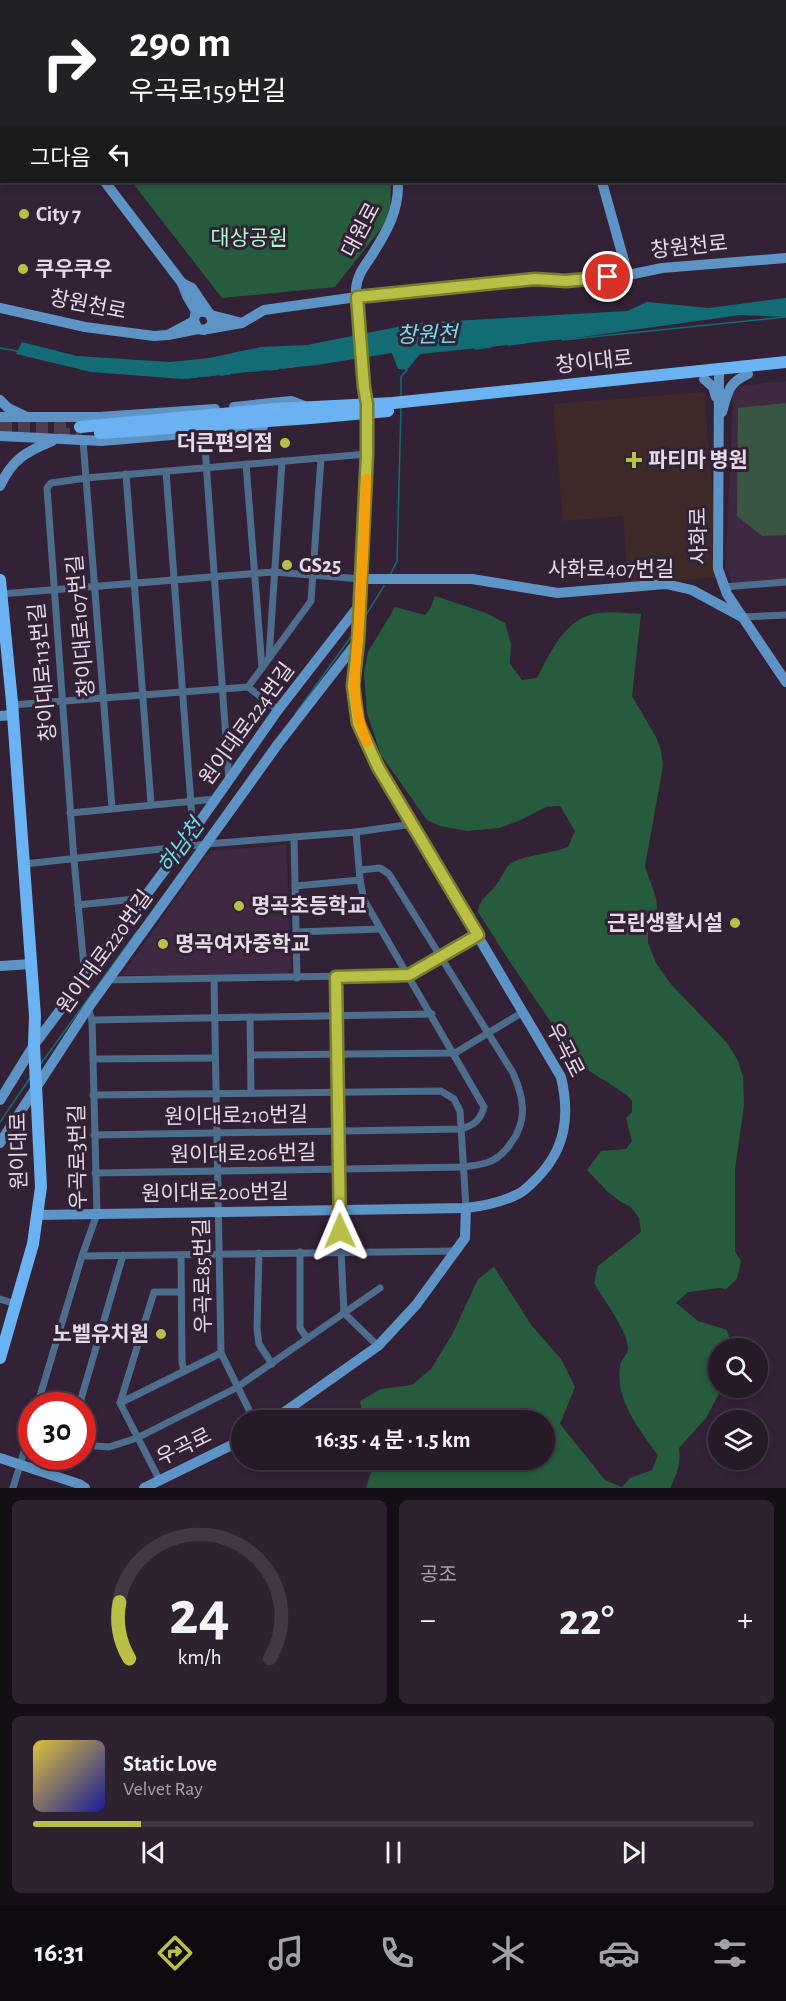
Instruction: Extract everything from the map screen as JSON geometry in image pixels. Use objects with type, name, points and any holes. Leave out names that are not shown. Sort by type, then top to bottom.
[{"type":"main road","name":"창이대로","points":[[408,405],[719,373],[786,362]]},
{"type":"main road","name":"창이대로","points":[[408,405],[704,379],[719,373],[748,374],[786,370]]},
{"type":"main road","points":[[79,432],[408,405]]},
{"type":"main road","name":"원이대로","points":[[0,580],[32,964],[41,1187],[33,1244],[0,1358]]},
{"type":"street","points":[[106,183],[182,283],[192,288],[203,320]]},
{"type":"street","name":"대원로","points":[[367,409],[357,302],[358,276],[388,230],[398,200],[398,183]]},
{"type":"street","points":[[602,183],[628,275]]},
{"type":"street","name":"창원천로","points":[[0,308],[85,327],[142,335],[168,335],[203,320],[242,323],[264,310],[357,302],[529,280],[566,281],[628,275],[662,268],[786,258]]},
{"type":"street","name":"사화로","points":[[719,373],[718,569],[724,587],[742,617],[786,682]]},
{"type":"street","points":[[719,424],[730,387],[748,374]]},
{"type":"street","points":[[704,379],[716,393],[719,424]]},
{"type":"street","points":[[0,400],[8,408],[31,418],[102,441],[297,423],[309,413]]},
{"type":"street","points":[[360,606],[367,409]]},
{"type":"street","points":[[0,417],[31,418]]},
{"type":"street","points":[[0,486],[8,469],[28,451],[79,432]]},
{"type":"street","name":"창이대로107번길","points":[[79,432],[86,478],[112,808]]},
{"type":"street","points":[[204,433],[229,781]]},
{"type":"street","points":[[0,436],[56,439]]},
{"type":"street","points":[[86,478],[367,454]]},
{"type":"street","points":[[248,687],[311,601],[321,458]]},
{"type":"street","points":[[269,658],[282,461]]},
{"type":"street","points":[[246,464],[262,668]]},
{"type":"street","points":[[166,471],[193,831]]},
{"type":"street","points":[[126,474],[151,804]]},
{"type":"street","name":"창이대로113번길","points":[[74,860],[47,488],[51,483],[86,478]]},
{"type":"street","points":[[1,594],[273,572],[362,579]]},
{"type":"street","name":"사화로407번길","points":[[362,579],[472,579],[558,593],[666,584],[692,590],[742,617]]},
{"type":"street","points":[[724,587],[786,582]]},
{"type":"street","name":"우곡로","points":[[360,606],[353,686],[358,723],[378,767],[561,1077],[566,1098],[565,1124],[558,1149],[546,1168],[522,1192],[491,1205],[466,1208]]},
{"type":"street","name":"원이대로224번길","points":[[0,1100],[34,1048],[184,847],[278,710],[360,606]]},
{"type":"street","points":[[742,617],[786,615]]},
{"type":"street","name":"원이대로220번길","points":[[0,1143],[37,1081],[88,1008],[278,744],[358,639]]},
{"type":"street","points":[[0,716],[12,710],[63,700],[248,687],[278,710]]},
{"type":"street","points":[[70,813],[216,799]]},
{"type":"street","points":[[24,864],[205,844],[356,832],[412,824]]},
{"type":"street","points":[[356,832],[364,900],[484,1107],[481,1117],[473,1125],[461,1129]]},
{"type":"street","points":[[294,837],[297,978]]},
{"type":"street","points":[[74,860],[85,978]]},
{"type":"street","name":"원이대로206번길","points":[[95,1173],[463,1167],[486,1163],[504,1153],[518,1134],[524,1116],[522,1092],[513,1073],[390,874],[380,868],[360,870]]},
{"type":"street","points":[[295,886],[360,880]]},
{"type":"street","points":[[78,905],[144,898]]},
{"type":"street","points":[[296,932],[380,929]]},
{"type":"street","points":[[109,980],[409,975],[478,935]]},
{"type":"street","points":[[0,966],[32,964]]},
{"type":"street","points":[[336,977],[339,1210],[344,1313],[378,1346]]},
{"type":"street","name":"우곡로85번길","points":[[214,979],[215,1132],[219,1212],[221,1353],[248,1410]]},
{"type":"street","name":"우곡로3번길","points":[[41,1392],[82,1256],[97,1215],[92,1020],[88,1008]]},
{"type":"street","points":[[251,1055],[454,1053],[523,1012]]},
{"type":"street","points":[[92,1020],[432,1014]]},
{"type":"street","points":[[250,1017],[251,1093]]},
{"type":"street","points":[[250,1017],[251,1093]]},
{"type":"street","points":[[93,1059],[214,1058]]},
{"type":"street","points":[[93,1095],[441,1091],[454,1100],[460,1111],[466,1208],[465,1238],[416,1305],[378,1346],[287,1410]]},
{"type":"street","name":"원이대로210번길","points":[[94,1135],[461,1129]]},
{"type":"street","name":"원이대로200번길","points":[[37,1215],[466,1208]]},
{"type":"street","points":[[82,1256],[456,1251]]},
{"type":"street","points":[[300,1252],[300,1328],[307,1338]]},
{"type":"street","points":[[259,1253],[257,1329],[259,1344],[272,1365]]},
{"type":"street","points":[[181,1255],[184,1371]]},
{"type":"street","points":[[83,1392],[123,1256]]},
{"type":"street","points":[[96,1446],[109,1447],[137,1438],[236,1388],[380,1288]]},
{"type":"street","points":[[160,1480],[120,1403],[154,1292],[181,1292]]},
{"type":"street","points":[[0,1299],[16,1304]]},
{"type":"street","points":[[120,1403],[221,1353]]},
{"type":"street","name":"우곡로","points":[[144,1488],[231,1445]]},
{"type":"street","points":[[0,1458],[18,1464]]},
{"type":"street","points":[[13,1488],[18,1470]]},
{"type":"street","points":[[36,1470],[85,1488]]},
{"type":"shaded area","points":[[786,381],[786,579],[732,583],[726,567],[733,394],[740,386]]},
{"type":"shaded area","name":"파티마 병원","points":[[704,392],[720,577],[628,584],[623,516],[563,521],[553,404]]},
{"type":"shaded area","points":[[786,403],[786,535],[762,536],[737,516],[738,408]]},
{"type":"shaded area","points":[[286,845],[291,968],[285,975],[122,975],[211,851]]},
{"type":"green space","name":"대상공원","points":[[133,183],[391,183],[390,217],[335,287],[222,298]]},
{"type":"green space","points":[[435,596],[486,613],[505,623],[511,644],[510,664],[522,680],[537,678],[560,637],[577,621],[599,613],[641,614],[632,696],[656,737],[661,750],[663,766],[645,866],[657,908],[648,932],[648,943],[656,963],[670,983],[728,1044],[737,1059],[743,1076],[744,1105],[735,1169],[735,1251],[741,1261],[737,1279],[726,1289],[688,1292],[676,1303],[698,1321],[727,1330],[729,1338],[708,1338],[708,1398],[717,1398],[710,1410],[708,1410],[706,1418],[679,1448],[678,1469],[670,1488],[366,1488],[372,1470],[555,1470],[555,1410],[362,1410],[360,1401],[381,1389],[412,1385],[431,1369],[453,1333],[478,1279],[494,1267],[532,1326],[561,1359],[575,1387],[560,1424],[605,1480],[622,1487],[630,1478],[652,1470],[658,1455],[636,1425],[625,1402],[619,1378],[621,1364],[628,1349],[627,1342],[620,1325],[594,1283],[598,1266],[641,1232],[639,1218],[631,1207],[608,1192],[587,1170],[601,1151],[626,1149],[632,1141],[626,1118],[632,1112],[632,1101],[627,1095],[580,1065],[478,912],[482,900],[496,885],[509,865],[521,859],[568,847],[575,831],[560,806],[546,807],[499,828],[467,831],[440,826],[427,820],[381,755],[367,713],[364,672],[368,652],[395,607],[425,615]]},
{"type":"water","points":[[786,298],[786,317],[740,315],[575,338],[420,354],[407,370],[398,369],[392,353],[317,365],[182,379],[91,372],[16,354],[22,342],[77,356],[170,362],[209,358],[261,347],[307,345],[417,323],[627,311],[647,302],[709,308]]},
{"type":"waterway","name":"창원천","points":[[562,340],[786,317]]},
{"type":"waterway","name":"창원천","points":[[508,345],[524,343]]},
{"type":"waterway","name":"창원천","points":[[475,349],[491,347]]},
{"type":"waterway","name":"창원천","points":[[0,348],[17,351]]},
{"type":"waterway","name":"창원천","points":[[283,368],[293,367]]},
{"type":"waterway","name":"창원천","points":[[268,370],[278,369]]},
{"type":"waterway","name":"창원천","points":[[253,371],[263,370]]},
{"type":"waterway","points":[[401,397],[401,377],[407,370]]},
{"type":"waterway","name":"창원천","points":[[220,375],[230,374]]},
{"type":"waterway","name":"창원천","points":[[205,376],[215,375]]},
{"type":"waterway","name":"창원천","points":[[187,378],[197,377]]},
{"type":"waterway","points":[[390,575],[397,561],[401,407]]},
{"type":"waterway","name":"하남천","points":[[364,618],[384,586]]},
{"type":"waterway","name":"하남천","points":[[296,713],[353,634]]},
{"type":"waterway","name":"하남천","points":[[40,1065],[138,930]]},
{"type":"waterway","name":"하남천","points":[[0,1122],[30,1078]]},
{"type":"tunnel","points":[[0,427],[69,427]]},
{"type":"tunnel","points":[[58,434],[82,434]]},
{"type":"slow traffic","points":[[366,479],[362,579],[353,686],[358,723],[367,742]]},
{"type":"place","name":"City 7","points":[[24,214]]},
{"type":"place","name":"쿠우쿠우","points":[[23,269]]},
{"type":"place","name":"더큰편의점","points":[[285,443]]},
{"type":"place","name":"파티마 병원","points":[[634,460]]},
{"type":"place","name":"GS25","points":[[287,565]]},
{"type":"place","name":"명곡초등학교","points":[[239,906]]},
{"type":"place","name":"근린생활시설","points":[[735,923]]},
{"type":"place","name":"명곡여자중학교","points":[[163,944]]},
{"type":"place","name":"노벨유치원","points":[[161,1334]]},
{"type":"route","points":[[340,1231],[336,977],[409,975],[478,935],[378,767],[358,723],[353,686],[362,579],[367,404],[357,297],[535,279],[566,281],[608,277]]}]
